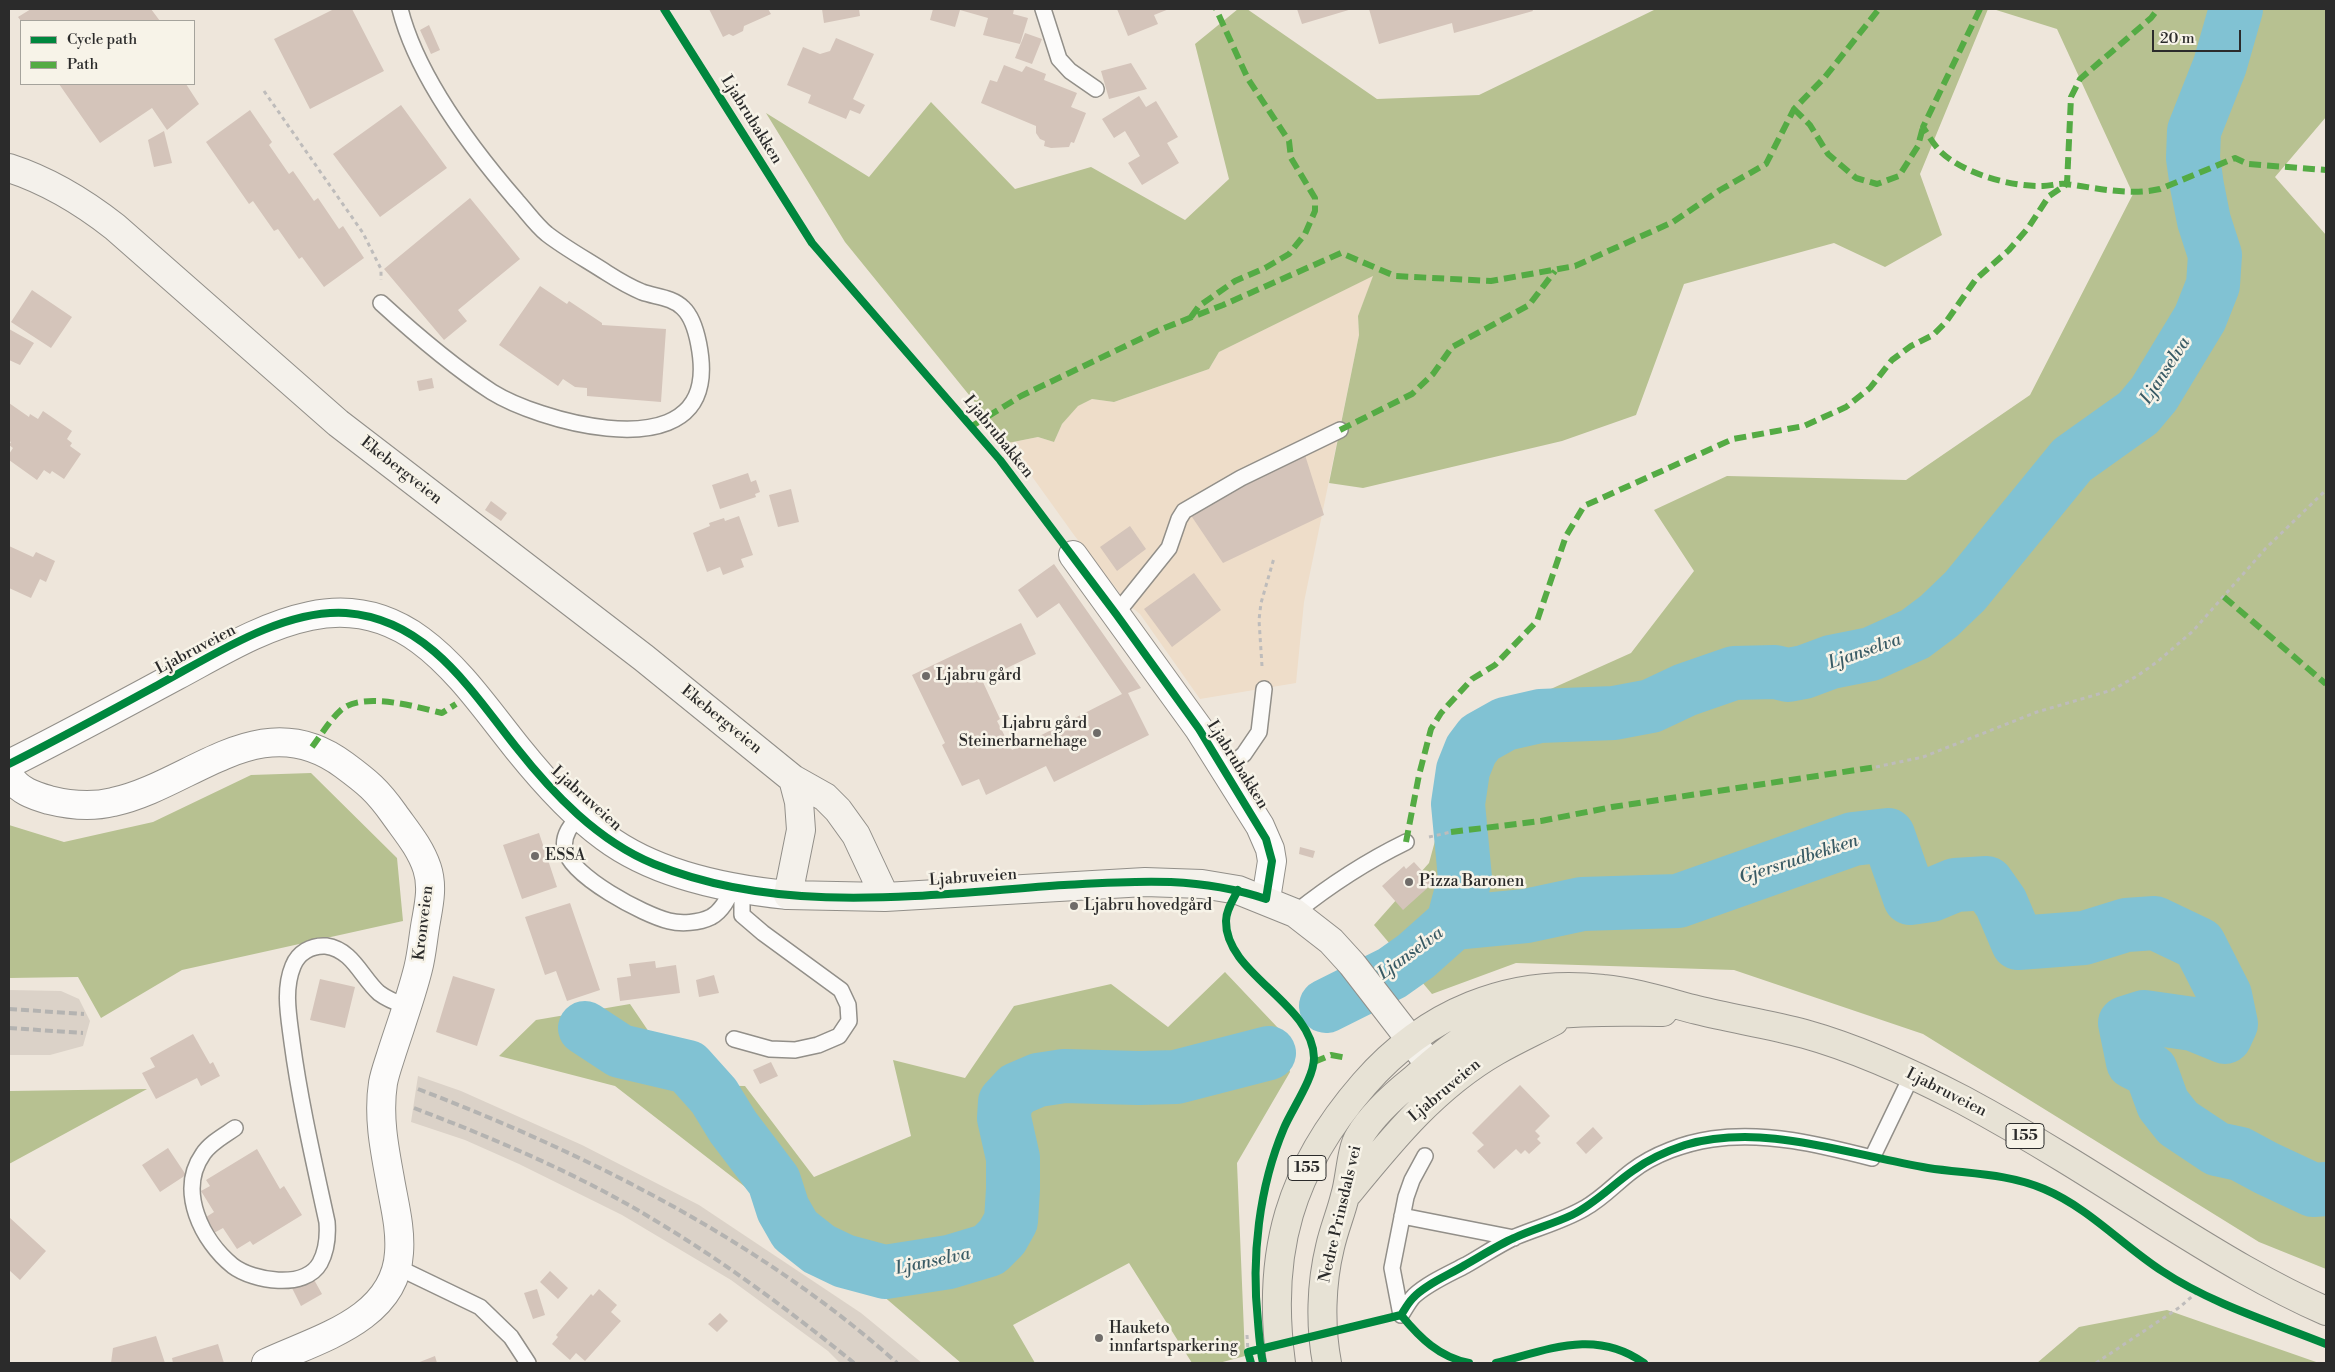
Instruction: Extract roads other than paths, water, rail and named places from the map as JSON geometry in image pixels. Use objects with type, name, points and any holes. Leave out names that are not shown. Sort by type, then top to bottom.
[{"type":"main road","name":"Ekebergveien","points":[[9,168],[59,188],[115,227],[338,423],[644,658],[793,779],[825,797],[838,810],[856,835],[885,897]]},
{"type":"main road","points":[[788,895],[801,830],[799,802],[793,779]]},
{"type":"main road","name":"Ljabruveien","points":[[788,895],[885,897],[1096,883],[1166,882],[1218,886],[1266,899],[1295,913],[1331,941],[1352,964],[1430,1065],[1459,1043],[1490,1028],[1522,1018],[1568,1014],[1702,1012]]},
{"type":"main road","name":"Ljabruveien","points":[[1411,1039],[1453,1013],[1473,1004],[1548,988],[1603,989],[1639,995],[1702,1012],[1807,1034],[1851,1048],[1961,1099],[2014,1129],[2217,1255],[2286,1293],[2326,1311]]},
{"type":"main road","name":"Ljabruveien","points":[[1345,1196],[1398,1131],[1452,1082],[1497,1051],[1568,1014]]},
{"type":"main road","name":"Nedre Prinsdals vei","points":[[1282,1363],[1277,1330],[1276,1287],[1280,1250],[1298,1187],[1336,1116],[1380,1066],[1411,1039]]},
{"type":"main road","name":"Nedre Prinsdals vei","points":[[1327,1363],[1323,1325],[1323,1289],[1329,1248],[1345,1196],[1358,1139],[1381,1109],[1430,1065]]},
{"type":"street","name":"Ljabrubakken","points":[[1073,556],[1226,770],[1260,826],[1270,850],[1272,861],[1266,899]]},
{"type":"street","name":"Ljabruveien","points":[[9,764],[263,631],[312,615],[346,613],[395,625],[423,640],[470,687],[533,768],[605,837],[637,856],[672,871],[738,888],[788,895]]},
{"type":"street","name":"Kronveien","points":[[9,776],[17,788],[28,793],[55,801],[98,805],[144,792],[220,756],[244,747],[271,742],[312,747],[330,755],[376,789],[420,850],[428,871],[431,892],[419,967],[383,1081],[381,1110],[382,1136],[399,1232],[397,1267],[392,1286],[372,1311],[342,1329],[266,1363]]},
{"type":"lane","points":[[381,303],[432,349],[494,393],[530,409],[585,426],[640,430],[665,424],[683,414],[698,396],[702,374],[699,348],[694,327],[684,308],[664,297],[643,292],[612,276],[546,233],[488,168],[464,135],[419,60],[407,36],[400,9]]},
{"type":"lane","points":[[1043,9],[1059,59],[1070,71],[1096,89]]},
{"type":"lane","points":[[1116,614],[1169,548],[1179,519],[1184,511],[1240,478],[1340,430]]},
{"type":"lane","points":[[1226,770],[1244,754],[1259,732],[1264,689]]},
{"type":"lane","name":"Ljabruveien","points":[[580,815],[566,835],[565,848],[569,858],[594,882],[642,911],[671,922],[710,918],[718,912],[738,888]]},
{"type":"lane","points":[[1295,913],[1334,882],[1379,855],[1406,842]]},
{"type":"lane","points":[[734,1039],[770,1049],[795,1050],[818,1045],[838,1036],[849,1021],[848,1005],[841,990],[763,934],[742,915],[738,888]]},
{"type":"lane","points":[[235,1128],[203,1152],[197,1164],[192,1183],[197,1217],[205,1234],[234,1266],[249,1274],[272,1280],[288,1281],[304,1276],[320,1264],[328,1237],[327,1222],[297,1077],[288,1010],[288,986],[292,967],[298,956],[316,946],[335,949],[355,963],[380,994],[406,1006]]},
{"type":"lane","points":[[1425,1156],[1412,1180],[1402,1216],[1392,1268],[1401,1315],[1414,1296],[1514,1238],[1554,1224],[1585,1208],[1604,1195],[1634,1169],[1662,1154],[1711,1139],[1742,1136],[1782,1139],[1835,1148],[1872,1158],[1912,1075]]},
{"type":"lane","points":[[1402,1216],[1514,1238]]},
{"type":"lane","points":[[397,1267],[480,1307],[512,1337],[528,1363]]},
{"type":"waterway","name":"Ljanselva","points":[[1326,1006],[1392,973],[1416,956],[1453,923],[1465,878],[1458,804],[1463,770],[1471,750],[1480,738],[1505,724],[1540,716],[1614,713],[1651,706],[1685,690],[1734,673],[1775,672],[1788,675],[1804,672],[1831,662],[1871,654],[1915,634],[1939,616],[1965,591],[2072,460],[2138,413],[2154,394],[2200,318],[2213,285],[2215,255],[2204,221],[2197,186],[2193,158],[2194,131],[2220,65],[2236,9]]},
{"type":"waterway","name":"Gjersrudbekken","points":[[1453,923],[1526,916],[1582,904],[1678,901],[1853,839],[1888,835],[1910,898],[1931,895],[1955,885],[1987,883],[2001,903],[2018,943],[2084,938],[2126,925],[2155,923],[2199,944],[2225,995],[2231,1024],[2225,1037],[2193,1024],[2144,1017],[2125,1023],[2133,1062],[2151,1071],[2163,1104],[2178,1123],[2217,1149],[2240,1154],[2313,1190],[2326,1189]]},
{"type":"waterway","name":"Ljanselva","points":[[585,1028],[620,1051],[688,1067],[714,1096],[733,1127],[774,1181],[783,1209],[795,1230],[819,1249],[844,1261],[885,1272],[949,1262],[989,1250],[1002,1237],[1011,1221],[1013,1189],[1013,1158],[1004,1118],[1005,1102],[1017,1089],[1038,1080],[1064,1076],[1176,1077],[1269,1053]]},
{"type":"railway","points":[[9,1009],[84,1014]]},
{"type":"railway","points":[[9,1028],[83,1033]]},
{"type":"railway","points":[[418,1089],[482,1114],[545,1142],[608,1172],[670,1205],[730,1240],[789,1278],[844,1319],[897,1363]]},
{"type":"railway","points":[[414,1108],[535,1158],[594,1186],[651,1218],[704,1251],[755,1287],[854,1363]]},
{"type":"place","name":"Ljabru gård","points":[[926,676]]},
{"type":"place","name":"Ljabru gård Steinerbarnehage","points":[[1097,733]]},
{"type":"place","name":"ESSA","points":[[535,856]]},
{"type":"place","name":"Pizza Baronen","points":[[1409,882]]},
{"type":"place","name":"Ljabru hovedgård","points":[[1074,906]]},
{"type":"place","name":"Hauketo innfartsparkering","points":[[1099,1338]]}]
